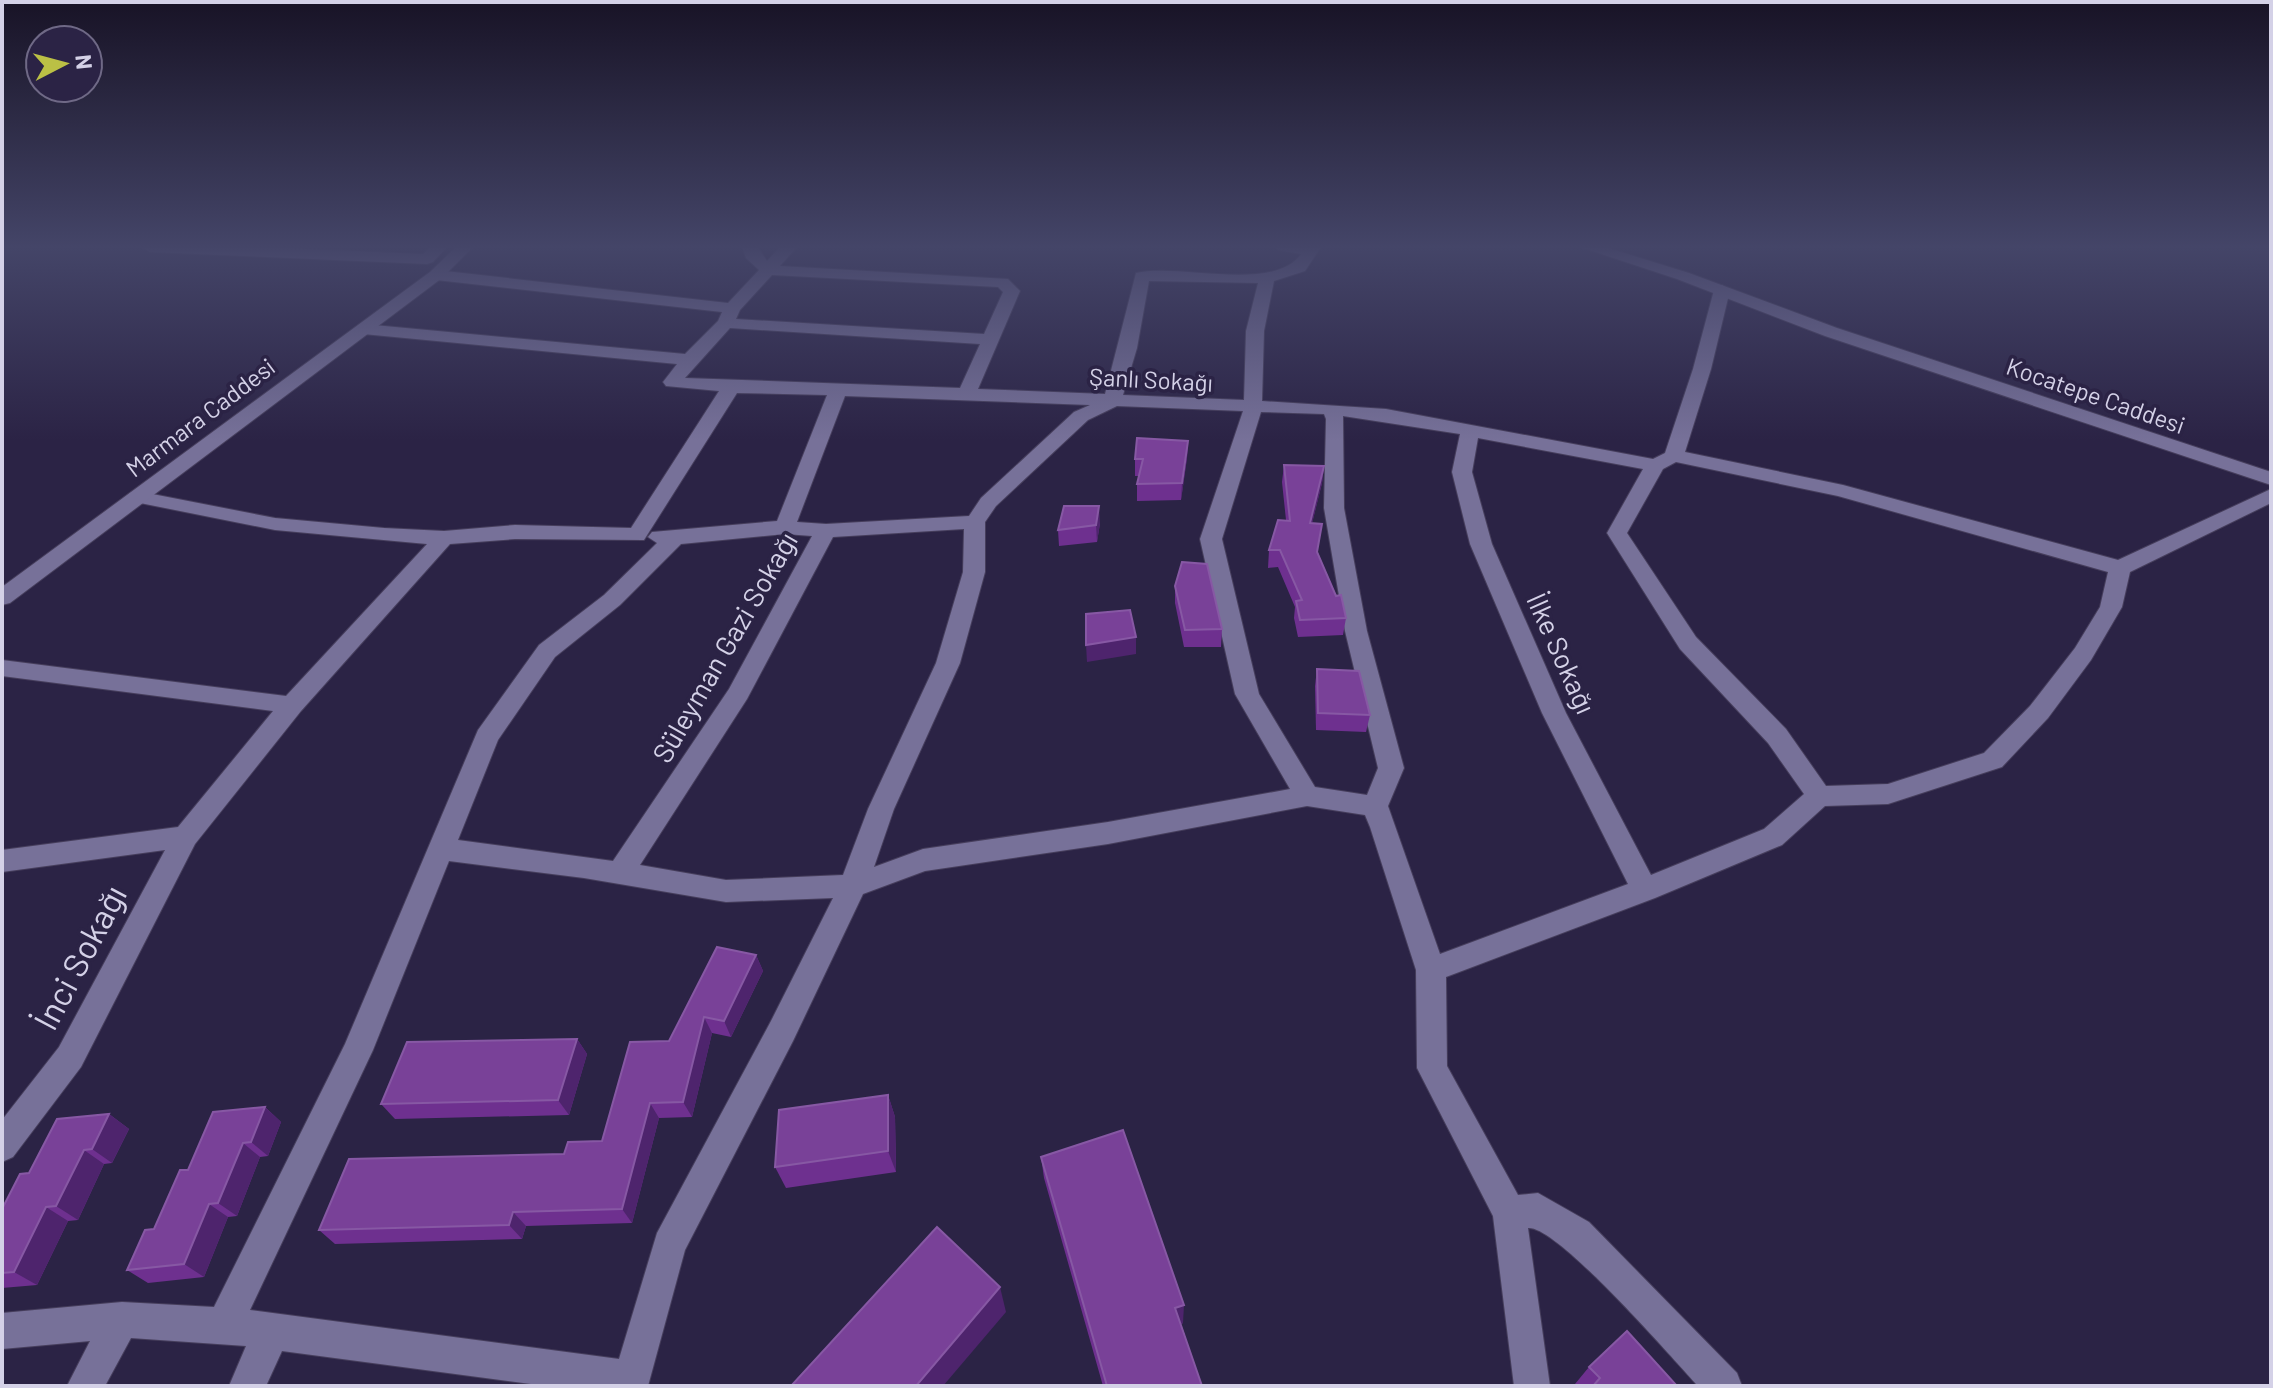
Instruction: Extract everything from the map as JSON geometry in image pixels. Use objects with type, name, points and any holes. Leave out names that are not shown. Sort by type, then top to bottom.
[{"type":"street","name":"Marmara Caddesi","points":[[2,598],[386,312]]},
{"type":"street","points":[[705,312],[991,340]]},
{"type":"street","points":[[363,329],[689,360],[732,312]]},
{"type":"street","points":[[967,394],[1003,312]]},
{"type":"street","points":[[2,1331],[122,1320],[224,1325],[630,1383],[669,1245],[782,1031],[853,886],[881,809],[948,663],[974,572],[975,522],[988,502],[1081,416],[1112,401],[1135,312]]},
{"type":"street","points":[[1259,312],[1255,331],[1253,408],[1211,539],[1247,694],[1307,796]]},
{"type":"street","points":[[1716,312],[1702,369],[1664,460],[1617,533],[1688,643],[1777,736],[1819,796]]},
{"type":"street","name":"Kocatepe Caddesi","points":[[1779,312],[2271,479]]},
{"type":"street","name":"Şanlı Sokağı","points":[[689,360],[672,382],[731,387],[1332,409],[1664,460],[1717,462],[1916,510],[2120,568]]},
{"type":"street","points":[[637,535],[731,387]]},
{"type":"street","points":[[785,527],[838,390]]},
{"type":"street","points":[[1332,409],[1335,419],[1334,508],[1356,631],[1391,768],[1375,806],[1431,970],[1432,1068],[1509,1213],[1532,1386]]},
{"type":"street","name":"İlke Sokağı","points":[[1470,431],[1462,472],[1481,544],[1554,713],[1645,890]]},
{"type":"street","points":[[1431,970],[1645,890],[1773,837],[1819,796],[1888,794],[1993,760],[2039,712],[2083,654],[2111,607],[2120,568],[2271,495]]},
{"type":"street","points":[[137,497],[275,524],[444,538],[515,532],[675,538],[785,527],[826,531],[975,522]]},
{"type":"street","name":"Süleyman Gazi Sokağı","points":[[620,873],[739,693],[826,531]]},
{"type":"street","name":"İnci Sokağı","points":[[2,1146],[70,1057],[186,837],[292,705],[444,538]]},
{"type":"street","points":[[224,1325],[358,1050],[487,737],[547,651],[612,600],[675,538]]},
{"type":"street","points":[[2,668],[292,705]]},
{"type":"street","points":[[439,849],[620,873],[726,891],[853,886],[923,860],[1108,833],[1307,796],[1375,806]]},
{"type":"street","name":"İnci Sokağı","points":[[2,861],[186,837]]},
{"type":"street","points":[[1509,1213],[1538,1210],[1577,1234],[1724,1386]]},
{"type":"street","points":[[85,1386],[122,1320]]},
{"type":"street","points":[[247,1386],[272,1331]]},
{"type":"building","points":[[1137,438],[1188,441],[1182,483],[1137,484],[1143,459],[1135,459]]},
{"type":"building","points":[[1284,465],[1324,466],[1310,523],[1322,524],[1317,552],[1336,596],[1341,595],[1346,618],[1300,620],[1296,601],[1302,600],[1280,550],[1269,550],[1278,520],[1290,521]]},
{"type":"building","points":[[1064,506],[1099,506],[1096,525],[1058,530]]},
{"type":"building","points":[[1182,562],[1207,564],[1222,629],[1185,630],[1175,586]]},
{"type":"building","points":[[1130,610],[1136,637],[1086,645],[1086,614]]},
{"type":"building","points":[[1317,669],[1359,671],[1370,715],[1318,713]]},
{"type":"building","points":[[717,947],[756,955],[724,1021],[704,1017],[683,1102],[650,1103],[622,1209],[513,1212],[509,1225],[319,1230],[349,1159],[564,1154],[568,1142],[602,1141],[630,1042],[669,1041]]},
{"type":"building","points":[[577,1039],[558,1100],[381,1104],[407,1042]]},
{"type":"building","points":[[888,1095],[888,1151],[775,1167],[779,1110]]},
{"type":"building","points":[[265,1107],[251,1142],[243,1143],[218,1203],[209,1204],[184,1264],[127,1270],[145,1230],[154,1229],[180,1170],[188,1170],[213,1112]]},
{"type":"building","points":[[109,1114],[92,1149],[84,1150],[56,1206],[46,1207],[14,1272],[2,1273],[2,1209],[20,1174],[29,1173],[57,1119]]},
{"type":"building","points":[[1123,1130],[1184,1305],[1175,1308],[1202,1386],[1107,1386],[1041,1157]]},
{"type":"building","points":[[937,1227],[1000,1287],[916,1386],[791,1386]]},
{"type":"building","points":[[1627,1331],[1677,1386],[1593,1386],[1600,1378],[1589,1367]]}]
